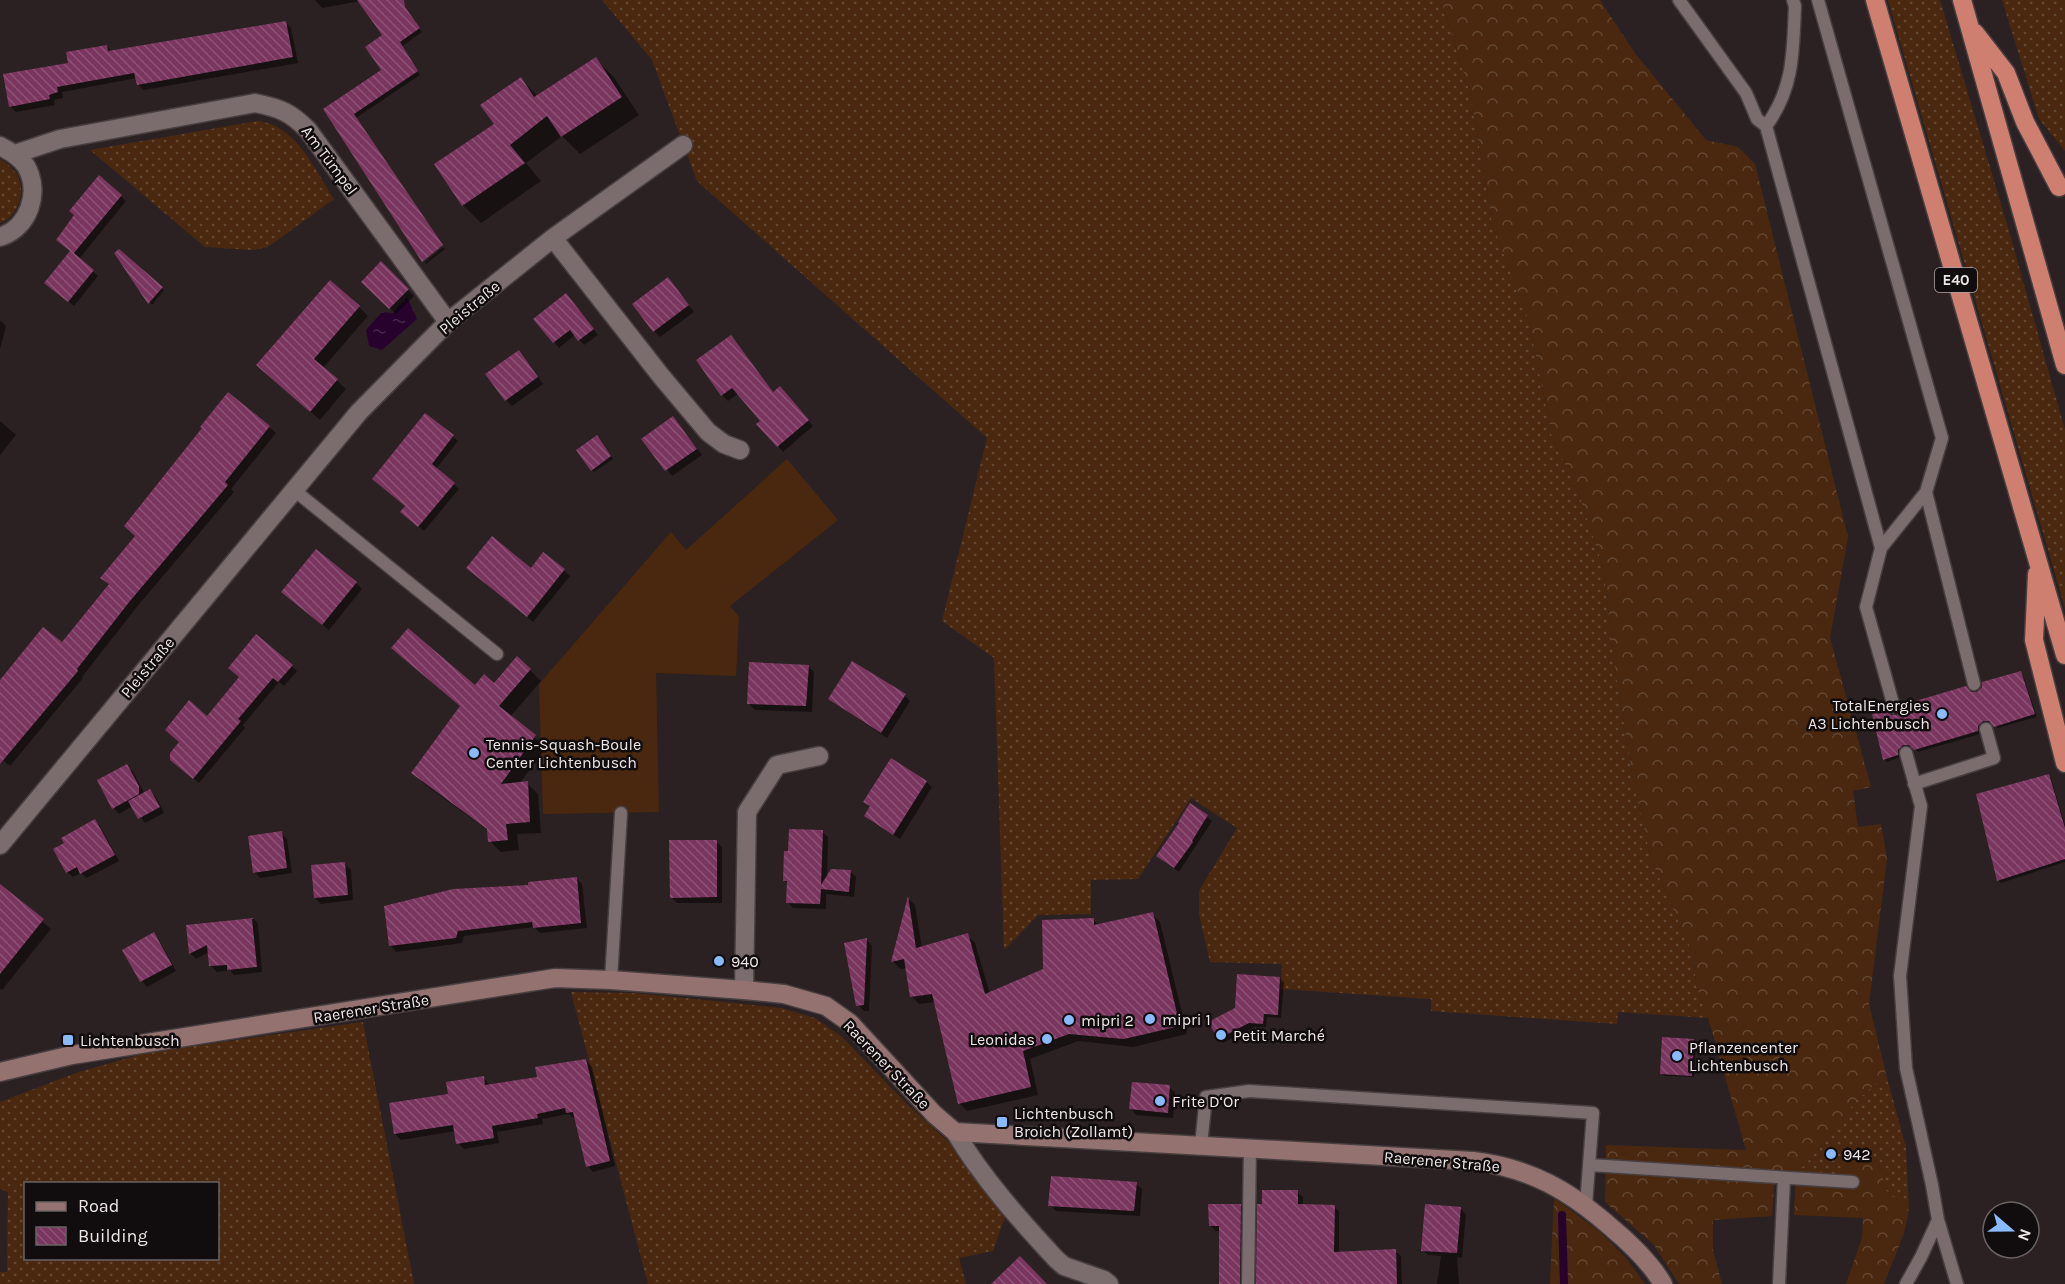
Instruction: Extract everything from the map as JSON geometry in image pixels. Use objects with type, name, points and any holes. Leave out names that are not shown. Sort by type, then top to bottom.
[{"type":"highway","name":"E40","points":[[1875,0],[2065,655]]},
{"type":"highway","points":[[1962,0],[2065,365]]},
{"type":"highway","points":[[1969,24],[2006,73],[2025,122],[2062,188]]},
{"type":"highway","points":[[2038,560],[2034,640],[2065,763]]},
{"type":"street","name":"Am Tümpel","points":[[7,150],[255,103],[281,109],[296,117],[309,130],[448,322]]},
{"type":"street","name":"Pleistraße","points":[[0,845],[359,412],[448,322],[553,238],[684,145]]},
{"type":"street","name":"Am Tümpel","points":[[0,237],[7,235],[20,225],[29,212],[33,196],[32,180],[26,165],[7,150]]},
{"type":"street","points":[[553,238],[708,432],[723,444],[740,450]]},
{"type":"street","points":[[744,990],[747,812],[777,765],[819,756]]},
{"type":"street","name":"Raerener Straße","points":[[0,1072],[72,1055],[555,978],[612,980],[784,994],[826,1006],[850,1023],[934,1114],[955,1131],[1013,1213],[1056,1259],[1064,1266],[1104,1280],[1109,1284]]},
{"type":"street","name":"Raerener Straße","points":[[955,1131],[1250,1147],[1499,1164],[1553,1184],[1586,1205],[1636,1249],[1663,1284]]},
{"type":"lane","points":[[1679,0],[1746,93],[1757,119],[1766,126],[1881,548]]},
{"type":"lane","points":[[1766,126],[1779,109],[1793,60],[1795,6],[1793,0]]},
{"type":"lane","points":[[1818,0],[1942,438],[1926,492],[1881,548],[1866,607],[1893,707]]},
{"type":"lane","points":[[294,490],[496,654]]},
{"type":"lane","points":[[1926,492],[1974,684]]},
{"type":"lane","points":[[1914,784],[1994,758],[1986,729]]},
{"type":"lane","points":[[1906,753],[1921,806],[1900,976],[1906,1068],[1938,1220],[1957,1284]]},
{"type":"lane","points":[[612,980],[621,813]]},
{"type":"lane","points":[[1201,1145],[1206,1097],[1249,1091],[1593,1113],[1586,1205]]},
{"type":"lane","points":[[1248,1284],[1250,1147]]},
{"type":"lane","points":[[1590,1165],[1853,1182]]},
{"type":"lane","points":[[1779,1284],[1784,1179]]},
{"type":"lane","points":[[1906,1284],[1938,1220]]},
{"type":"green space","points":[[602,0],[1441,0],[1471,96],[1492,223],[1529,321],[1552,437],[1578,491],[1603,567],[1616,675],[1633,779],[1651,859],[1694,956],[1696,985],[1708,1018],[1618,1012],[1617,1024],[1431,1011],[1431,999],[1281,989],[1282,964],[1210,962],[1199,914],[1199,891],[1237,828],[1191,798],[1138,879],[1091,880],[1091,914],[1038,915],[1004,950],[994,658],[942,621],[987,438],[697,181],[652,60]]},
{"type":"green space","points":[[1441,0],[1600,0],[1634,52],[1706,140],[1738,147],[1755,164],[1848,537],[1830,638],[1871,787],[1853,791],[1858,827],[1881,824],[1887,859],[1869,1004],[1886,1074],[1854,1103],[1821,1147],[1797,1173],[1842,1174],[1847,1162],[1883,1167],[1883,1188],[1909,1210],[1904,1233],[1884,1284],[1846,1284],[1862,1238],[1863,1218],[1794,1215],[1796,1173],[1775,1172],[1772,1216],[1713,1220],[1713,1250],[1722,1284],[1679,1284],[1654,1245],[1605,1202],[1606,1145],[1746,1150],[1708,1018],[1696,985],[1694,956],[1651,859],[1633,779],[1616,675],[1603,567],[1578,491],[1552,437],[1529,321],[1492,223],[1471,96]]},
{"type":"green space","points":[[1888,0],[1940,0],[2007,224],[2065,430],[2065,608]]},
{"type":"green space","points":[[2002,0],[2065,0],[2065,151],[2039,119]]},
{"type":"green space","points":[[258,121],[271,124],[294,140],[312,163],[334,199],[268,247],[252,250],[205,247],[90,150]]},
{"type":"green space","points":[[0,159],[16,173],[21,192],[15,211],[0,223]]},
{"type":"green space","points":[[787,459],[838,520],[730,606],[739,617],[736,676],[656,673],[659,812],[543,814],[539,684],[671,532],[686,550]]},
{"type":"green space","points":[[571,992],[634,993],[725,1002],[781,1008],[815,1018],[842,1037],[904,1101],[958,1151],[1006,1214],[993,1251],[959,1258],[966,1284],[648,1284]]},
{"type":"green space","points":[[363,1022],[414,1284],[0,1284],[0,1272],[7,1272],[8,1192],[0,1189],[0,1102],[76,1073],[145,1053]]},
{"type":"green space","points":[[1886,1074],[1906,1148],[1909,1210],[1883,1188],[1842,1174],[1796,1173],[1821,1147],[1854,1103]]},
{"type":"green space","points":[[1554,1198],[1600,1232],[1627,1259],[1645,1284],[1550,1284]]},
{"type":"water","points":[[407,297],[417,319],[382,350],[369,346],[366,330],[382,312],[393,313]]},
{"type":"building","points":[[357,0],[404,0],[405,7],[420,28],[400,42],[418,71],[354,114],[443,245],[422,262],[323,109],[381,70],[365,47],[382,35]]},
{"type":"building","points":[[286,21],[293,57],[137,85],[134,73],[57,87],[58,92],[49,95],[50,99],[9,107],[3,74],[68,63],[66,52],[107,45],[108,51]]},
{"type":"building","points":[[596,57],[622,97],[561,137],[547,116],[510,145],[525,163],[462,206],[434,164],[494,124],[480,105],[521,77],[534,97]]},
{"type":"building","points":[[99,175],[122,195],[74,253],[94,270],[68,302],[44,283],[70,251],[56,240],[74,215],[69,211]]},
{"type":"building","points":[[119,249],[163,287],[148,304],[114,253]]},
{"type":"building","points":[[381,261],[409,289],[389,309],[361,282]]},
{"type":"building","points":[[668,277],[689,305],[653,332],[632,304]]},
{"type":"building","points":[[330,280],[360,306],[314,359],[338,379],[310,412],[256,365]]},
{"type":"building","points":[[566,293],[594,329],[578,341],[570,330],[553,343],[533,319]]},
{"type":"building","points":[[731,335],[773,392],[780,386],[809,420],[777,447],[756,424],[760,421],[732,388],[721,396],[696,360]]},
{"type":"building","points":[[519,350],[538,377],[505,401],[485,374]]},
{"type":"building","points":[[228,392],[270,426],[225,482],[228,485],[130,601],[77,669],[78,671],[0,764],[0,680],[43,627],[62,642],[109,584],[100,578],[135,536],[124,526]]},
{"type":"building","points":[[425,413],[454,435],[432,464],[455,483],[418,527],[400,512],[405,506],[372,479]]},
{"type":"building","points":[[673,416],[697,449],[665,471],[641,439]]},
{"type":"building","points":[[597,435],[611,456],[591,471],[576,450]]},
{"type":"building","points":[[492,536],[531,568],[543,552],[565,569],[527,617],[466,568]]},
{"type":"building","points":[[316,549],[357,582],[322,625],[281,592]]},
{"type":"building","name":"Tennis-Squash-Boule Center Lichtenbusch","points":[[408,628],[475,685],[484,674],[494,683],[517,656],[531,669],[499,706],[536,735],[501,784],[528,781],[530,822],[506,824],[508,840],[488,842],[487,829],[411,773],[460,706],[391,648]]},
{"type":"building","points":[[256,634],[293,665],[278,682],[273,678],[238,719],[241,721],[193,779],[170,760],[170,753],[179,742],[165,730],[189,700],[207,716],[239,677],[228,668]]},
{"type":"building","points":[[852,661],[906,694],[881,733],[828,699]]},
{"type":"building","points":[[749,662],[809,665],[806,706],[747,704]]},
{"type":"building","points":[[2021,671],[2035,714],[1994,727],[1989,721],[1983,721],[1978,726],[1978,731],[1914,750],[1909,745],[1903,745],[1898,750],[1898,755],[1883,760],[1872,714],[1886,709],[1891,715],[1897,715],[1902,710],[1902,705],[1966,686],[1971,692],[1977,692],[1982,687],[1982,682]]},
{"type":"building","points":[[891,758],[927,781],[893,835],[864,816],[870,806],[863,802]]},
{"type":"building","points":[[127,764],[139,786],[139,794],[112,809],[97,780]]},
{"type":"building","points":[[2049,774],[2065,828],[2065,859],[1997,881],[1976,794]]},
{"type":"building","points":[[150,789],[160,807],[138,819],[128,801]]},
{"type":"building","points":[[1190,803],[1208,815],[1193,842],[1174,868],[1156,856]]},
{"type":"building","points":[[95,819],[115,855],[80,874],[77,867],[66,873],[53,849],[64,843],[61,838]]},
{"type":"building","points":[[789,829],[823,830],[821,885],[831,869],[851,870],[849,892],[821,889],[820,904],[786,903],[787,881],[783,881],[784,851],[788,851]]},
{"type":"building","points":[[282,831],[287,868],[253,873],[248,836]]},
{"type":"building","points":[[669,840],[717,840],[717,897],[670,898]]},
{"type":"building","points":[[345,862],[348,895],[314,898],[311,865]]},
{"type":"building","points":[[577,877],[581,923],[533,928],[532,922],[458,931],[456,938],[389,946],[384,906],[453,889],[528,885],[528,882]]},
{"type":"building","points":[[0,884],[44,919],[0,974]]},
{"type":"building","points":[[908,896],[916,948],[968,933],[985,994],[1043,969],[1042,920],[1094,918],[1094,925],[1153,912],[1180,1026],[1124,1039],[1069,1034],[1023,1051],[1031,1087],[958,1104],[932,994],[910,997],[904,959],[891,962]]},
{"type":"building","points":[[254,918],[252,919],[257,967],[227,970],[227,965],[209,966],[207,945],[189,954],[186,925]]},
{"type":"building","points":[[154,932],[172,965],[140,982],[122,950]]},
{"type":"building","points":[[867,938],[864,1005],[856,1006],[844,943]]},
{"type":"building","points":[[1237,974],[1280,977],[1278,1015],[1264,1014],[1263,1024],[1249,1023],[1218,1039],[1208,1022],[1235,1008]]},
{"type":"building","name":"Pflanzencenter Lichtenbusch","points":[[1662,1037],[1694,1039],[1692,1076],[1660,1074]]},
{"type":"building","points":[[586,1059],[610,1161],[586,1167],[573,1112],[566,1113],[565,1108],[537,1114],[538,1118],[492,1126],[494,1138],[456,1144],[453,1125],[394,1134],[389,1103],[448,1094],[446,1082],[484,1076],[485,1085],[537,1077],[535,1067]]},
{"type":"building","points":[[1132,1082],[1170,1085],[1168,1113],[1129,1109]]},
{"type":"building","points":[[1051,1176],[1137,1182],[1134,1211],[1048,1206]]},
{"type":"building","points":[[1262,1190],[1298,1190],[1298,1204],[1335,1205],[1334,1252],[1396,1249],[1397,1284],[1256,1284],[1257,1204],[1262,1204]]},
{"type":"building","points":[[1208,1204],[1241,1204],[1240,1284],[1219,1284],[1219,1226],[1209,1226]]},
{"type":"building","points":[[1425,1204],[1461,1207],[1457,1253],[1421,1251]]},
{"type":"building","points":[[1020,1256],[1047,1284],[991,1284]]},
{"type":"waterway","points":[[1562,1215],[1564,1284]]},
{"type":"place","name":"TotalEnergies A3 Lichtenbusch","points":[[1942,714]]},
{"type":"place","name":"Tennis-Squash-Boule Center Lichtenbusch","points":[[474,753]]},
{"type":"place","name":"940","points":[[719,961]]},
{"type":"place","name":"mipri 1","points":[[1150,1019]]},
{"type":"place","name":"mipri 2","points":[[1069,1020]]},
{"type":"place","name":"Petit Marché","points":[[1221,1035]]},
{"type":"place","name":"Leonidas","points":[[1047,1039]]},
{"type":"place","name":"Lichtenbusch","points":[[68,1040]]},
{"type":"place","name":"Pflanzencenter Lichtenbusch","points":[[1677,1056]]},
{"type":"place","name":"Frite D‘Or","points":[[1160,1101]]},
{"type":"place","name":"Lichtenbusch Broich (Zollamt)","points":[[1002,1122]]},
{"type":"place","name":"942","points":[[1831,1154]]}]
